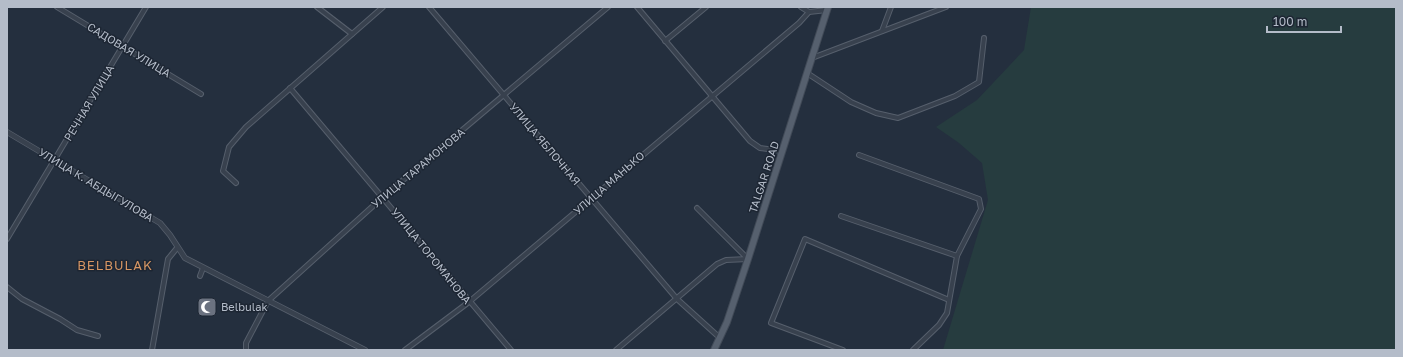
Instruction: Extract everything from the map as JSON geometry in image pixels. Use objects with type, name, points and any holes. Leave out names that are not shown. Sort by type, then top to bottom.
[{"type":"main road","name":"TALGAR ROAD","points":[[714,350],[721,338],[748,259],[827,8]]},
{"type":"street","name":"САДОВАЯ УЛИЦА","points":[[58,7],[201,94]]},
{"type":"street","name":"РЕЧНАЯ УЛИЦА","points":[[7,239],[146,7]]},
{"type":"street","points":[[318,7],[352,34]]},
{"type":"street","points":[[236,183],[223,171],[229,147],[246,127],[383,7]]},
{"type":"street","name":"УЛИЦА ЯБЛОЧНАЯ","points":[[429,7],[677,299],[721,338]]},
{"type":"street","name":"УЛИЦА ТАРАМОНОВА","points":[[246,350],[246,343],[268,300],[383,197],[608,7]]},
{"type":"street","points":[[637,7],[755,146],[766,150],[782,152]]},
{"type":"street","points":[[666,41],[706,7]]},
{"type":"street","points":[[801,7],[809,12],[827,8]]},
{"type":"street","points":[[882,31],[891,7]]},
{"type":"street","points":[[812,58],[946,7]]},
{"type":"street","name":"УЛИЦА МАНЬКО","points":[[405,350],[469,302],[650,148],[713,97],[799,23],[809,12]]},
{"type":"street","points":[[807,73],[851,102],[876,113],[898,118],[955,96],[979,82],[984,38]]},
{"type":"street","name":"УЛИЦА ТОРОМАНОВА","points":[[290,88],[510,350]]},
{"type":"street","name":"УЛИЦА К. АБДЫГУЛОВА","points":[[7,132],[160,223],[185,258],[365,350]]},
{"type":"street","points":[[859,155],[979,199],[981,209],[957,256],[947,313],[940,325],[913,350]]},
{"type":"street","points":[[697,208],[748,259]]},
{"type":"street","points":[[841,216],[957,256]]},
{"type":"street","points":[[843,350],[771,323],[806,239],[949,300]]},
{"type":"street","points":[[152,350],[168,259],[177,248]]},
{"type":"street","points":[[616,350],[722,261],[748,259]]},
{"type":"street","points":[[200,276],[203,268]]},
{"type":"street","points":[[7,287],[22,299],[60,318],[77,330],[98,336]]},
{"type":"green space","points":[[1031,7],[1396,7],[1396,350],[943,350],[988,200],[982,163],[959,143],[936,127],[977,100],[1024,50]]},
{"type":"place","name":"Belbulak","points":[[207,307]]},
{"type":"district","name":"BELBULAK","points":[[115,265]]}]
